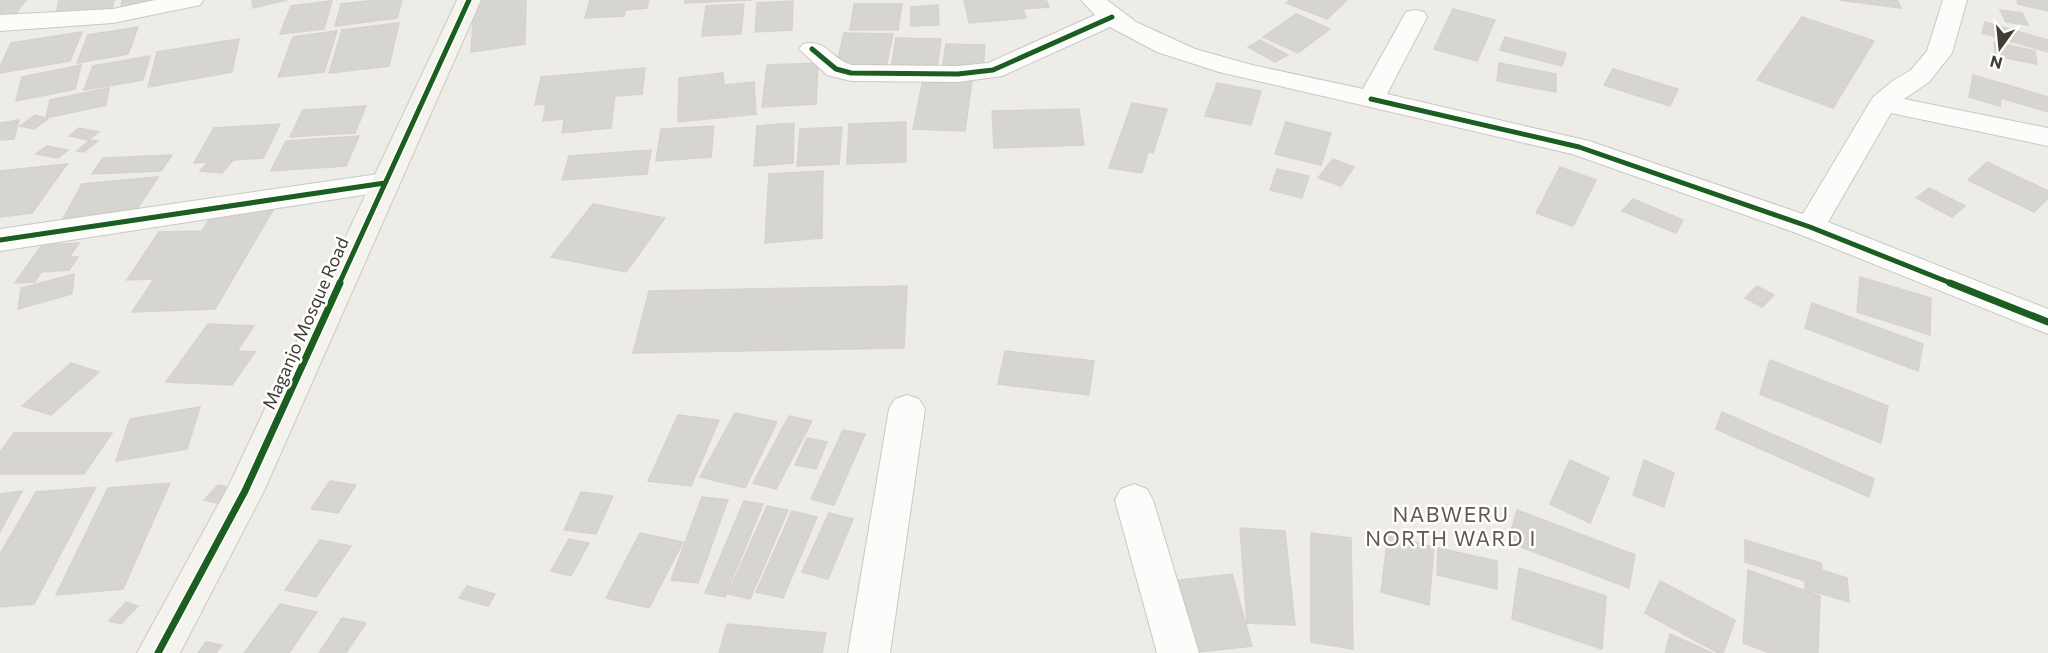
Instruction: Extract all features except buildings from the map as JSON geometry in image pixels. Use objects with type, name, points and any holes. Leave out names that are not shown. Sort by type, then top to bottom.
[{"type":"street","points":[[0,23],[113,16],[191,0]]},
{"type":"street","name":"Maganjo Mosque Road","points":[[158,653],[245,491],[469,0]]},
{"type":"street","points":[[1810,227],[1883,103],[1903,86],[1920,76],[1939,53],[1954,0]]},
{"type":"street","points":[[812,49],[836,69],[851,73],[958,75],[993,70],[1102,8],[1140,36],[1186,56],[1580,147],[1810,227],[2048,322]]},
{"type":"street","points":[[1371,99],[1415,17]]},
{"type":"street","points":[[1883,103],[2048,137]]},
{"type":"street","points":[[0,240],[385,183]]},
{"type":"street","points":[[869,653],[907,409]]},
{"type":"street","points":[[1134,500],[1178,653]]},
{"type":"cycle path","points":[[158,653],[245,491],[469,0]]},
{"type":"cycle path","points":[[812,49],[836,69],[851,73],[958,74],[993,70],[1112,17]]},
{"type":"cycle path","points":[[1371,99],[1579,147],[1810,227],[2048,322]]},
{"type":"cycle path","points":[[0,240],[385,183]]},
{"type":"district","name":"NABWERU NORTH WARD I","points":[[1451,525]]}]
